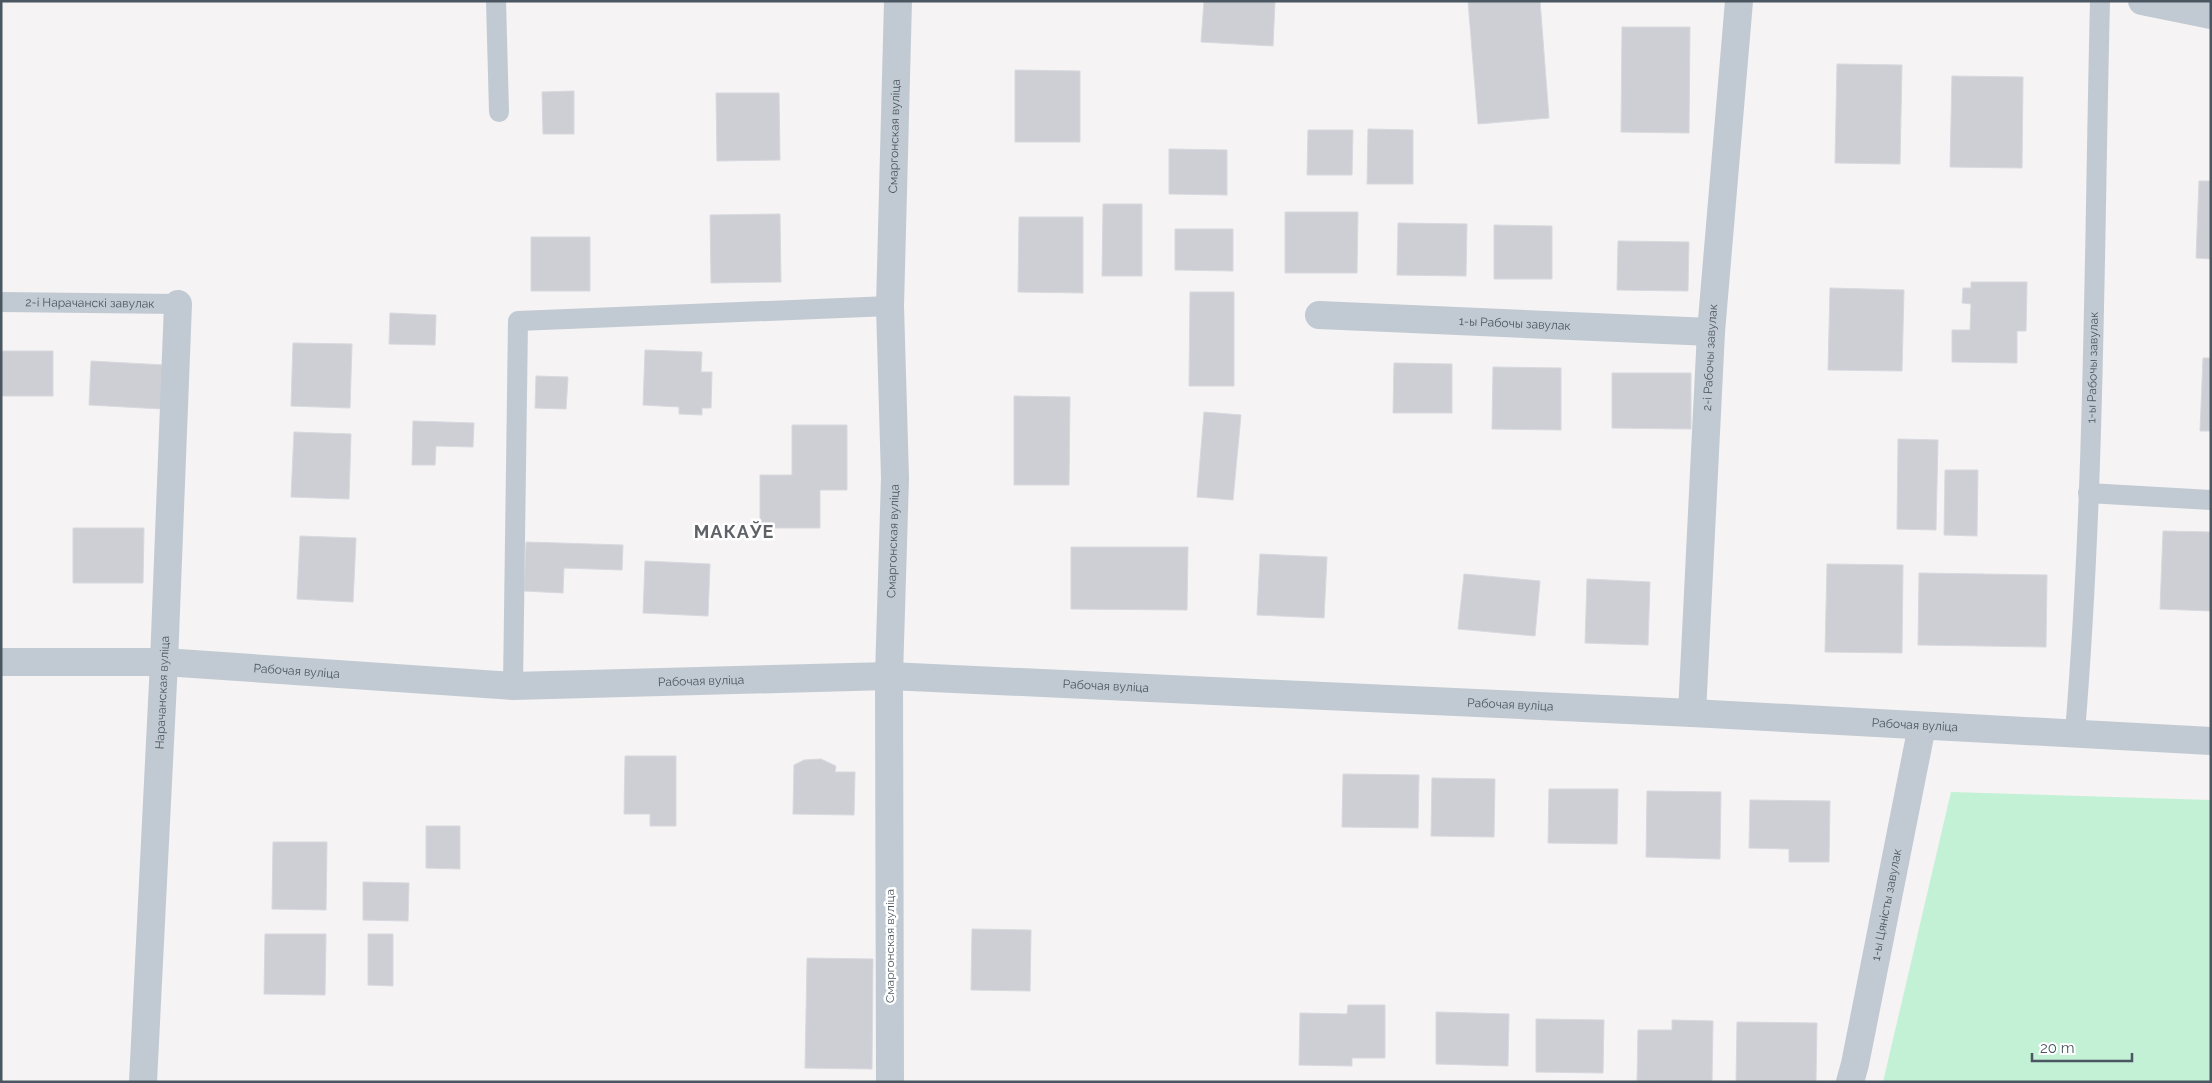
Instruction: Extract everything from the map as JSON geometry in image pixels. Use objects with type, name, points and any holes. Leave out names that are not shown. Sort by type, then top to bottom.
[{"type":"street","name":"Смаргонская вуліца","points":[[890,1082],[889,676],[895,478],[890,306],[898,1]]},
{"type":"street","name":"2-і Рабочы завулак","points":[[1692,713],[1712,332],[1739,1]]},
{"type":"street","points":[[2142,1],[2211,15]]},
{"type":"street","name":"Нарачанская вуліца","points":[[143,1082],[164,662],[178,304]]},
{"type":"street","name":"1-ы Рабочы завулак","points":[[1319,315],[1712,332]]},
{"type":"street","name":"Рабочая вуліца","points":[[1,662],[164,662],[513,686],[889,676],[1692,713],[1922,726],[2075,732],[2211,741]]},
{"type":"street","name":"1-ы Цяністы завулак","points":[[1850,1082],[1885,917],[1922,726]]},
{"type":"lane","points":[[496,1],[499,112]]},
{"type":"lane","name":"1-ы Рабочы завулак","points":[[2075,732],[2082,640],[2088,493],[2100,1]]},
{"type":"lane","name":"2-і Нарачанскі завулак","points":[[1,302],[178,304]]},
{"type":"lane","points":[[513,686],[518,321],[890,306]]},
{"type":"lane","points":[[2088,493],[2211,500]]},
{"type":"green space","points":[[1951,792],[2211,800],[2211,1082],[1883,1082]]},
{"type":"building","points":[[1204,1],[1275,1],[1273,46],[1201,42]]},
{"type":"building","points":[[1468,1],[1540,1],[1549,118],[1478,124]]},
{"type":"building","points":[[1622,27],[1690,27],[1689,133],[1621,132]]},
{"type":"building","points":[[1837,64],[1902,65],[1900,164],[1835,163]]},
{"type":"building","points":[[1015,70],[1080,71],[1080,142],[1015,142]]},
{"type":"building","points":[[1952,76],[2023,77],[2022,168],[1950,167]]},
{"type":"building","points":[[574,91],[574,134],[543,134],[542,92]]},
{"type":"building","points":[[716,93],[779,93],[780,160],[717,161]]},
{"type":"building","points":[[1368,129],[1413,130],[1413,184],[1367,184]]},
{"type":"building","points":[[1308,130],[1353,130],[1352,175],[1307,175]]},
{"type":"building","points":[[1169,149],[1227,150],[1227,195],[1169,194]]},
{"type":"building","points":[[2199,181],[2211,181],[2211,259],[2196,258]]},
{"type":"building","points":[[1103,204],[1142,204],[1142,276],[1102,276]]},
{"type":"building","points":[[1285,212],[1358,212],[1357,273],[1285,273]]},
{"type":"building","points":[[780,214],[781,282],[711,283],[710,215]]},
{"type":"building","points":[[1019,217],[1083,217],[1083,293],[1018,292]]},
{"type":"building","points":[[1398,223],[1467,224],[1466,276],[1397,275]]},
{"type":"building","points":[[1494,225],[1552,226],[1552,279],[1494,279]]},
{"type":"building","points":[[1175,229],[1233,229],[1233,271],[1175,270]]},
{"type":"building","points":[[531,237],[590,237],[590,291],[531,291]]},
{"type":"building","points":[[1618,241],[1689,242],[1688,291],[1617,290]]},
{"type":"building","points":[[1971,282],[2027,282],[2026,331],[2017,331],[2017,363],[1952,362],[1952,330],[1970,330],[1971,304],[1962,303],[1963,288],[1971,288]]},
{"type":"building","points":[[1830,288],[1904,290],[1902,371],[1828,370]]},
{"type":"building","points":[[1190,292],[1234,292],[1234,386],[1189,386]]},
{"type":"building","points":[[390,313],[436,315],[435,345],[389,344]]},
{"type":"building","points":[[293,343],[352,344],[350,408],[291,406]]},
{"type":"building","points":[[645,350],[702,352],[701,372],[712,372],[711,408],[702,408],[702,415],[679,414],[679,407],[643,405]]},
{"type":"building","points":[[1,351],[53,351],[53,396],[1,396]]},
{"type":"building","points":[[2203,358],[2211,358],[2211,431],[2200,431]]},
{"type":"building","points":[[91,361],[164,365],[162,409],[89,405]]},
{"type":"building","points":[[1394,363],[1452,364],[1452,413],[1393,413]]},
{"type":"building","points":[[1493,367],[1561,368],[1561,430],[1492,429]]},
{"type":"building","points":[[1612,373],[1691,373],[1691,429],[1612,428]]},
{"type":"building","points":[[536,376],[568,377],[566,409],[535,408]]},
{"type":"building","points":[[1014,396],[1070,397],[1069,485],[1014,485]]},
{"type":"building","points":[[1204,412],[1241,415],[1233,500],[1197,497]]},
{"type":"building","points":[[413,421],[474,423],[473,447],[436,446],[435,465],[412,465]]},
{"type":"building","points":[[792,425],[847,425],[847,490],[820,490],[820,528],[760,528],[760,475],[792,475]]},
{"type":"building","points":[[294,432],[351,434],[349,499],[291,497]]},
{"type":"building","points":[[1898,439],[1938,440],[1936,530],[1897,529]]},
{"type":"building","points":[[1945,470],[1978,470],[1977,536],[1944,535]]},
{"type":"building","points":[[73,528],[144,528],[143,583],[73,583]]},
{"type":"building","points":[[2163,531],[2211,532],[2211,611],[2160,609]]},
{"type":"building","points":[[300,536],[356,538],[353,602],[297,599]]},
{"type":"building","points":[[526,542],[623,545],[622,570],[564,568],[563,593],[524,591]]},
{"type":"building","points":[[1071,547],[1188,547],[1187,610],[1071,609]]},
{"type":"building","points":[[1260,554],[1327,557],[1324,618],[1257,615]]},
{"type":"building","points":[[645,561],[710,564],[708,616],[643,613]]},
{"type":"building","points":[[1827,564],[1903,565],[1902,653],[1825,652]]},
{"type":"building","points":[[1919,573],[2047,575],[2046,647],[1918,645]]},
{"type":"building","points":[[1464,574],[1540,581],[1535,636],[1458,629]]},
{"type":"building","points":[[1587,579],[1650,582],[1648,645],[1585,643]]},
{"type":"building","points":[[625,756],[676,756],[676,826],[650,826],[650,814],[624,814]]},
{"type":"building","points":[[821,759],[836,766],[835,772],[855,772],[854,815],[793,814],[794,765],[804,760]]},
{"type":"building","points":[[1343,774],[1419,775],[1418,828],[1342,827]]},
{"type":"building","points":[[1432,778],[1495,779],[1494,837],[1431,836]]},
{"type":"building","points":[[1549,789],[1618,789],[1617,844],[1548,843]]},
{"type":"building","points":[[1647,791],[1721,792],[1720,859],[1646,857]]},
{"type":"building","points":[[1750,800],[1830,801],[1829,862],[1789,862],[1789,849],[1749,848]]},
{"type":"building","points":[[426,826],[460,826],[460,869],[426,868]]},
{"type":"building","points":[[273,842],[327,842],[326,910],[272,909]]},
{"type":"building","points":[[363,882],[409,883],[408,921],[363,920]]},
{"type":"building","points":[[972,929],[1031,930],[1030,991],[971,990]]},
{"type":"building","points":[[265,934],[326,934],[325,995],[264,994]]},
{"type":"building","points":[[368,934],[393,934],[393,986],[368,985]]},
{"type":"building","points":[[807,958],[873,959],[872,1069],[805,1068]]},
{"type":"building","points":[[1348,1005],[1385,1005],[1385,1058],[1352,1058],[1352,1066],[1299,1065],[1300,1013],[1347,1014]]},
{"type":"building","points":[[1436,1012],[1509,1014],[1508,1066],[1436,1064]]},
{"type":"building","points":[[1536,1019],[1604,1020],[1603,1073],[1536,1072]]},
{"type":"building","points":[[1672,1020],[1713,1021],[1712,1082],[1637,1081],[1638,1030],[1672,1030]]},
{"type":"building","points":[[1737,1022],[1817,1023],[1816,1082],[1736,1082]]},
{"type":"district","name":"МАКАЎЕ","points":[[734,532]]}]
